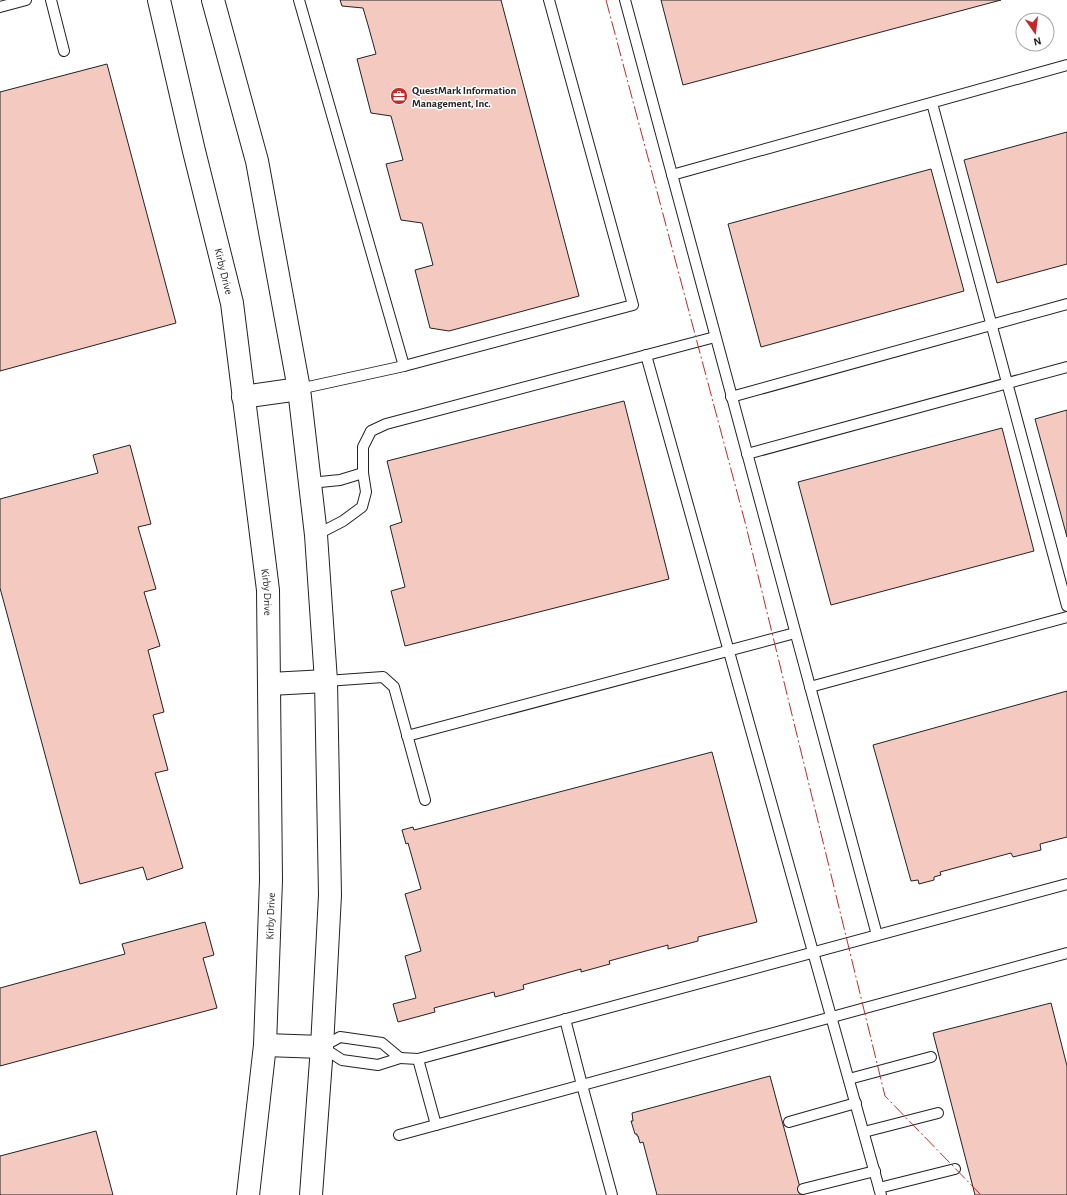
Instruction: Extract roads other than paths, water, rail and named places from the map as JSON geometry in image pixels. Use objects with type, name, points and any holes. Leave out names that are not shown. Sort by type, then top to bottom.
[{"type":"main road","name":"Kirby Drive","points":[[159,0],[194,151],[232,303],[268,590],[272,880],[265,1045],[248,1195]]},
{"type":"main road","points":[[213,0],[257,161],[299,389],[316,535],[326,681],[330,895],[322,1047],[311,1195]]},
{"type":"main road","points":[[243,397],[299,389]]},
{"type":"main road","points":[[270,684],[326,681]]},
{"type":"main road","points":[[265,1045],[322,1047]]},
{"type":"lane","points":[[0,7],[26,0]]},
{"type":"lane","points":[[51,0],[64,51]]},
{"type":"lane","points":[[299,0],[404,366]]},
{"type":"lane","points":[[299,389],[404,366],[633,305],[549,0]]},
{"type":"lane","points":[[625,0],[877,935]]},
{"type":"lane","points":[[672,175],[1067,65]]},
{"type":"lane","points":[[932,103],[1067,606]]},
{"type":"lane","points":[[732,397],[1067,304]]},
{"type":"lane","points":[[316,535],[343,520],[362,507],[366,492],[363,472],[363,447],[372,431],[386,424],[715,337]]},
{"type":"lane","points":[[646,355],[880,1191],[955,1169]]},
{"type":"lane","points":[[747,454],[1067,367]]},
{"type":"lane","points":[[310,484],[340,480],[363,472]]},
{"type":"lane","points":[[810,687],[1067,617]]},
{"type":"lane","points":[[407,736],[795,633]]},
{"type":"lane","points":[[326,681],[383,677],[394,687],[425,800]]},
{"type":"lane","points":[[400,1058],[382,1043],[340,1037],[322,1047],[342,1060],[378,1065],[400,1058],[418,1059],[1067,884]]},
{"type":"lane","points":[[399,1135],[1067,953]]},
{"type":"lane","points":[[565,1019],[612,1195]]},
{"type":"lane","points":[[849,1079],[931,1057]]},
{"type":"lane","points":[[418,1059],[436,1125]]},
{"type":"lane","points":[[789,1122],[856,1103]]},
{"type":"lane","points":[[864,1132],[938,1113]]},
{"type":"lane","points":[[803,1189],[875,1171]]},
{"type":"place","name":"QuestMark Information Management, Inc.","points":[[399,96]]}]
